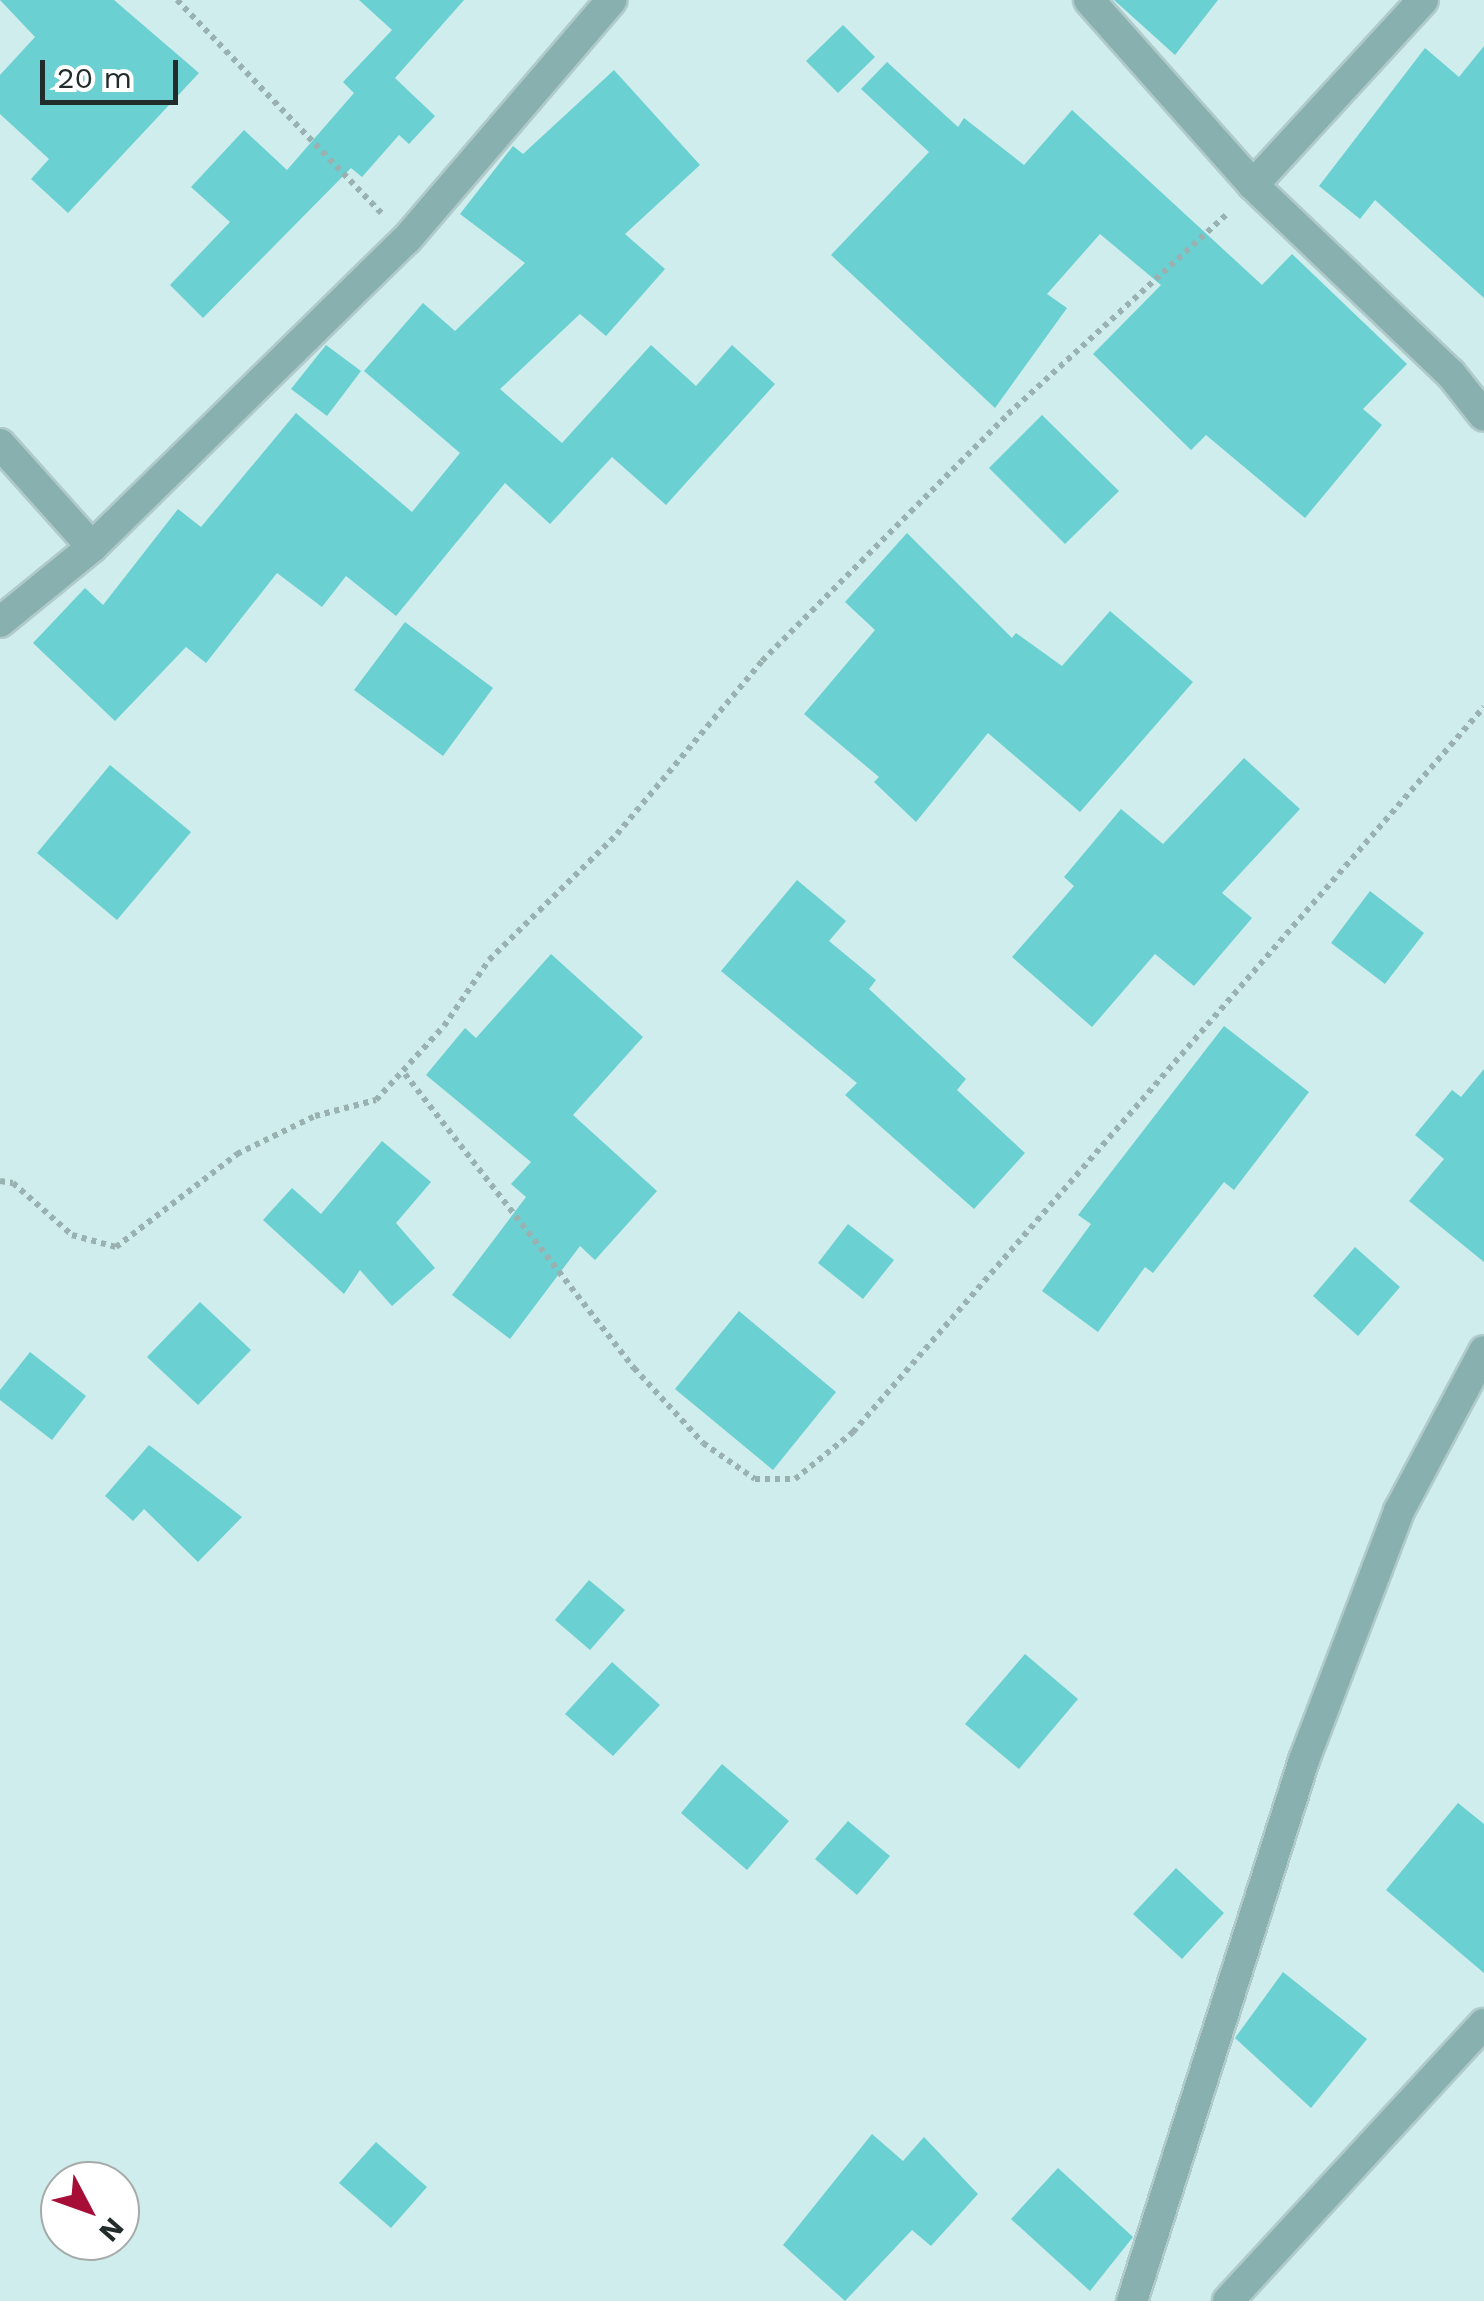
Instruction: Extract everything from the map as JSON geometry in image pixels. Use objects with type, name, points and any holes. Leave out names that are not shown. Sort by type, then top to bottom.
[{"type":"street","points":[[0,622],[92,547],[406,240],[612,0]]},
{"type":"street","points":[[1090,0],[1253,184],[1451,374],[1484,416]]},
{"type":"street","points":[[1253,184],[1423,0]]},
{"type":"street","points":[[0,444],[92,547]]},
{"type":"street","points":[[1132,2301],[1304,1760],[1399,1511],[1484,1351]]},
{"type":"street","points":[[1228,2301],[1484,2024]]},
{"type":"path","points":[[177,0],[406,240]]},
{"type":"path","points":[[0,1181],[13,1183],[72,1236],[116,1248],[237,1154],[315,1116],[376,1100],[404,1074],[489,960],[617,834],[762,660],[1008,414],[1216,227],[1253,184]]},
{"type":"path","points":[[404,1074],[634,1368],[703,1443],[755,1478],[795,1479],[853,1432],[1484,707]]},
{"type":"building","points":[[0,0],[114,0],[199,73],[68,213],[31,179],[49,159],[0,114],[0,75],[35,37]]},
{"type":"building","points":[[359,0],[464,0],[395,78],[435,116],[409,144],[399,135],[362,177],[351,168],[203,318],[170,285],[230,222],[191,187],[244,130],[287,170],[354,93],[343,82],[392,30]]},
{"type":"building","points":[[1114,0],[1218,0],[1175,55]]},
{"type":"building","points":[[843,25],[875,57],[838,93],[806,61]]},
{"type":"building","points":[[1484,46],[1484,298],[1375,200],[1360,219],[1319,186],[1425,48],[1459,77]]},
{"type":"building","points":[[887,62],[958,127],[964,118],[1024,165],[1072,110],[1262,285],[1292,254],[1407,364],[1363,409],[1382,425],[1305,518],[1206,435],[1191,450],[1093,354],[1161,285],[1100,234],[1047,294],[1067,308],[995,408],[831,255],[929,152],[861,89]]},
{"type":"building","points":[[614,70],[700,165],[625,234],[665,269],[606,336],[580,314],[500,389],[562,443],[651,345],[696,386],[732,345],[775,384],[666,505],[612,457],[550,524],[505,483],[396,616],[346,576],[322,607],[277,573],[206,663],[186,647],[115,721],[33,643],[85,588],[103,605],[178,509],[201,527],[296,413],[412,512],[460,453],[364,371],[423,303],[455,331],[525,263],[460,214],[513,146],[523,154]]},
{"type":"building","points":[[326,345],[361,371],[327,416],[291,389]]},
{"type":"building","points":[[1042,415],[1119,491],[1065,544],[989,468]]},
{"type":"building","points":[[907,533],[1012,638],[1016,633],[1062,666],[1110,611],[1193,682],[1080,812],[988,733],[916,822],[874,782],[879,777],[804,714],[875,630],[845,602]]},
{"type":"building","points":[[405,622],[493,688],[443,756],[354,690]]},
{"type":"building","points":[[1244,758],[1300,809],[1222,893],[1252,918],[1194,986],[1155,954],[1092,1027],[1012,957],[1074,886],[1064,877],[1121,809],[1163,844]]},
{"type":"building","points":[[110,765],[191,832],[117,920],[37,853]]},
{"type":"building","points":[[797,880],[846,921],[829,941],[876,980],[869,989],[966,1079],[957,1090],[1025,1153],[974,1209],[845,1095],[857,1083],[721,971]]},
{"type":"building","points":[[1370,891],[1424,933],[1385,984],[1331,943]]},
{"type":"building","points":[[551,954],[643,1037],[573,1115],[657,1191],[595,1260],[580,1246],[510,1339],[452,1295],[526,1197],[511,1184],[531,1162],[426,1075],[465,1028],[476,1038]]},
{"type":"building","points":[[1224,1026],[1309,1092],[1234,1190],[1224,1182],[1153,1273],[1145,1267],[1098,1332],[1042,1291],[1091,1224],[1078,1215]]},
{"type":"building","points":[[1484,1069],[1484,1262],[1409,1201],[1444,1159],[1415,1135],[1452,1090],[1461,1097]]},
{"type":"building","points":[[382,1141],[431,1182],[396,1223],[435,1268],[392,1306],[360,1270],[344,1294],[263,1220],[292,1188],[321,1214]]},
{"type":"building","points":[[848,1224],[894,1260],[863,1299],[818,1263]]},
{"type":"building","points":[[1355,1247],[1400,1287],[1358,1336],[1313,1296]]},
{"type":"building","points":[[200,1302],[251,1350],[198,1405],[147,1357]]},
{"type":"building","points":[[739,1311],[836,1392],[773,1470],[675,1389]]},
{"type":"building","points":[[30,1352],[86,1396],[52,1440],[0,1400],[0,1390]]},
{"type":"building","points":[[149,1445],[242,1517],[198,1562],[144,1509],[133,1521],[105,1496]]},
{"type":"building","points":[[589,1580],[625,1610],[590,1650],[555,1620]]},
{"type":"building","points":[[1025,1654],[1078,1699],[1019,1769],[965,1724]]},
{"type":"building","points":[[612,1662],[660,1705],[613,1756],[565,1714]]},
{"type":"building","points":[[722,1764],[789,1821],[747,1870],[681,1813]]},
{"type":"building","points":[[1458,1803],[1484,1824],[1484,1973],[1386,1890]]},
{"type":"building","points":[[848,1821],[890,1856],[857,1895],[815,1859]]},
{"type":"building","points":[[1176,1868],[1224,1913],[1182,1959],[1133,1914]]},
{"type":"building","points":[[1283,1972],[1367,2039],[1311,2108],[1235,2038]]},
{"type":"building","points":[[872,2134],[903,2161],[924,2137],[978,2194],[931,2246],[912,2230],[845,2301],[783,2245]]},
{"type":"building","points":[[376,2142],[427,2187],[391,2228],[339,2183]]},
{"type":"building","points":[[1058,2168],[1133,2237],[1090,2291],[1011,2219]]}]
